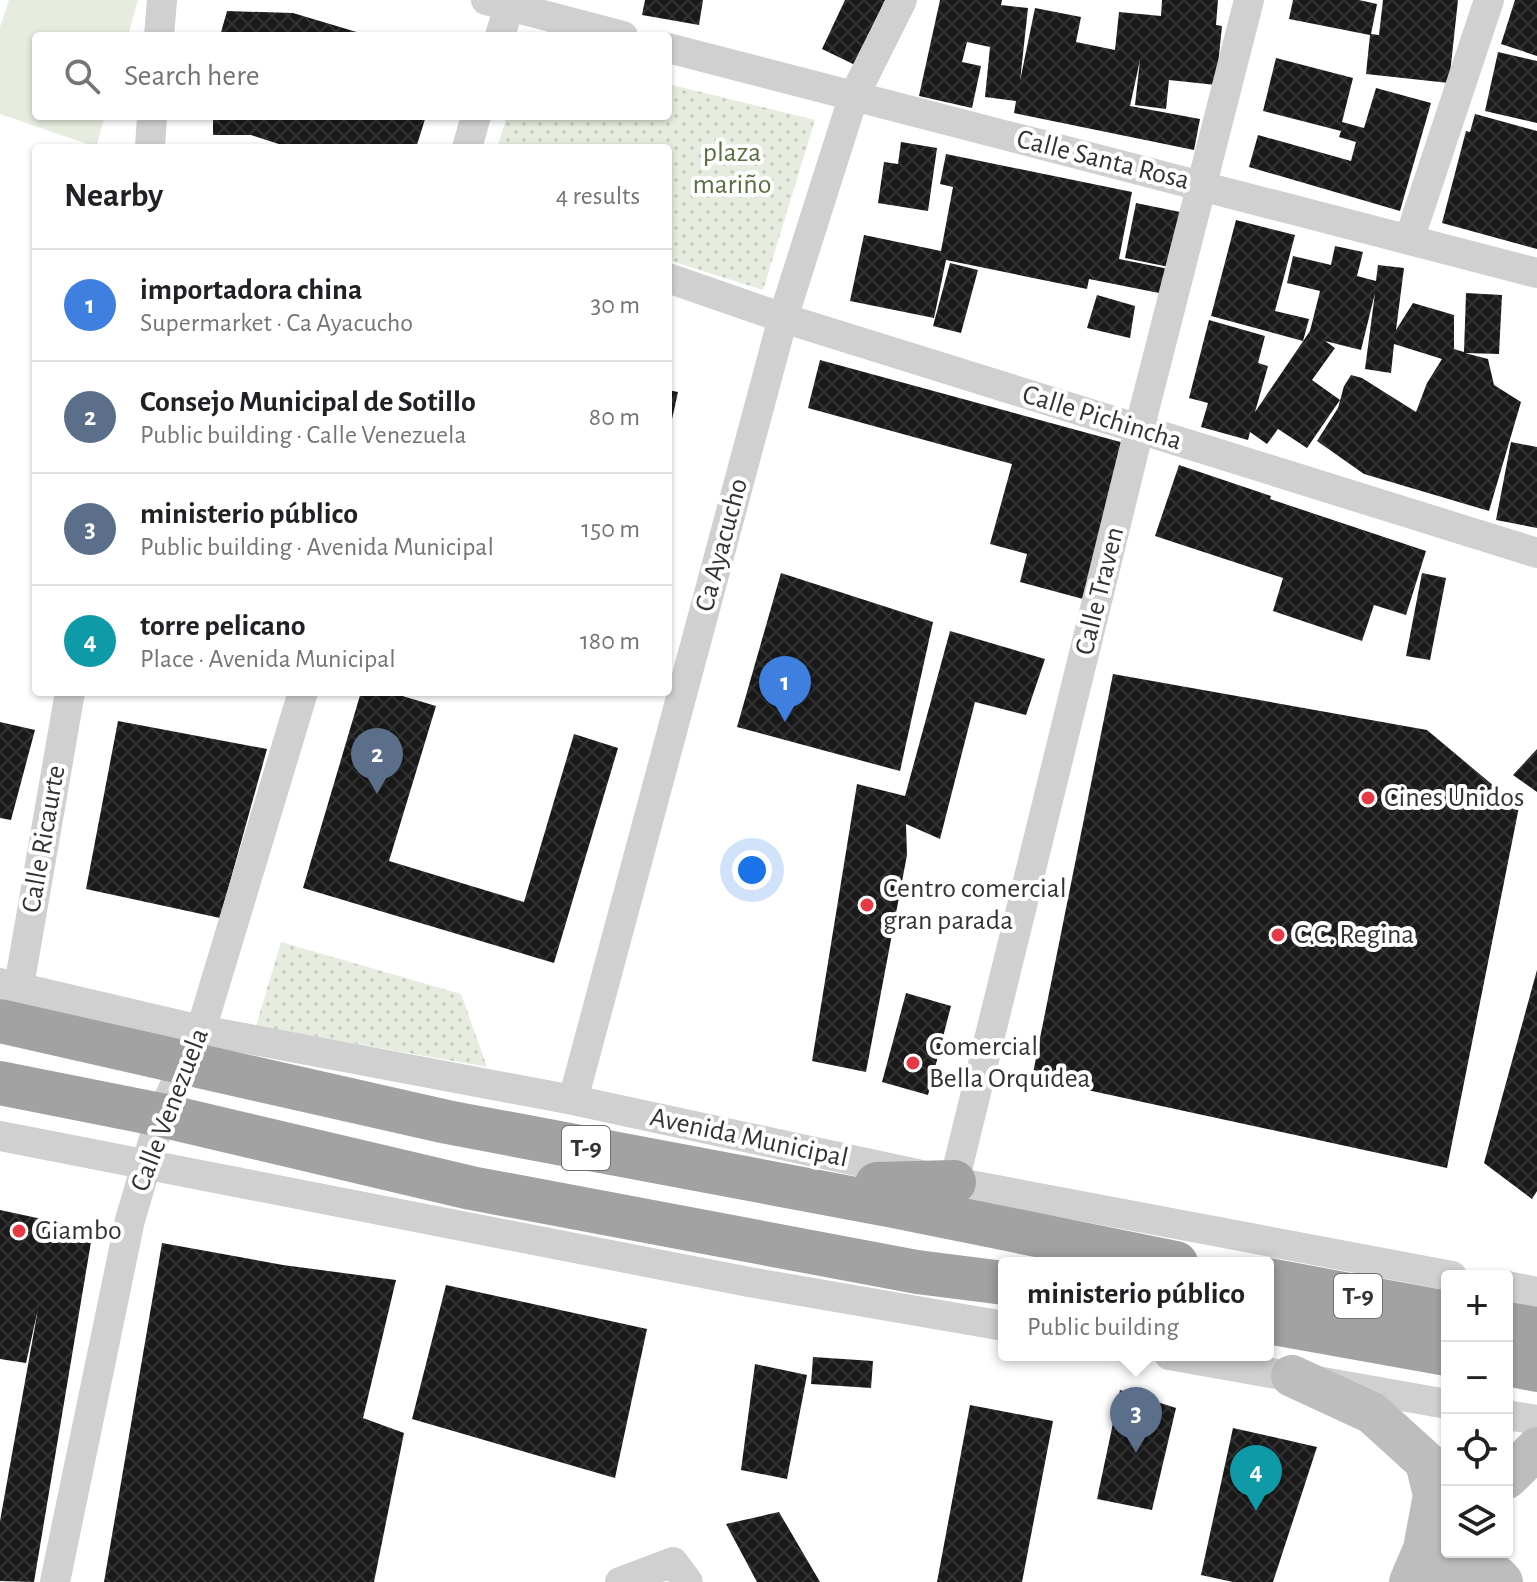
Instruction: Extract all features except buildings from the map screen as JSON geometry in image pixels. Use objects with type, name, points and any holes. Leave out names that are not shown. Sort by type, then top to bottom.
[{"type":"highway","name":"Avenida Municipal","points":[[6,996],[194,1046],[447,1122],[1146,1257]]},
{"type":"highway","name":"T-9","points":[[0,1083],[161,1115],[471,1188],[917,1272],[998,1282]]},
{"type":"highway","points":[[790,1187],[954,1182]]},
{"type":"highway","points":[[917,1272],[998,1308]]},
{"type":"highway","name":"T-9","points":[[1274,1281],[1441,1312]]},
{"type":"highway","name":"T-9","points":[[1274,1323],[1441,1353]]},
{"type":"highway","points":[[1513,1325],[1537,1329]]},
{"type":"highway","points":[[1513,1365],[1537,1370]]},
{"type":"main road","points":[[1292,1376],[1372,1413],[1426,1462],[1434,1495],[1424,1549],[1410,1582]]},
{"type":"main road","points":[[1513,1472],[1537,1448]]},
{"type":"main road","points":[[1419,1582],[1441,1547]]},
{"type":"main road","points":[[1433,1582],[1455,1567],[1471,1567],[1496,1574],[1502,1582]]},
{"type":"street","points":[[159,32],[162,0]]},
{"type":"street","name":"Ca Ayacucho","points":[[573,1100],[783,318],[853,98],[902,0]]},
{"type":"street","name":"Calle Traven","points":[[954,1182],[1139,430],[1249,0]]},
{"type":"street","points":[[1409,240],[1489,0]]},
{"type":"street","points":[[500,32],[502,2],[609,32]]},
{"type":"street","name":"Calle Santa Rosa","points":[[672,49],[1537,273]]},
{"type":"street","points":[[150,144],[152,120]]},
{"type":"street","points":[[468,144],[475,120]]},
{"type":"street","name":"Calle Pichincha","points":[[672,279],[783,318],[1537,553]]},
{"type":"street","name":"Calle Ricaurte","points":[[6,996],[69,696]]},
{"type":"street","name":"Calle Venezuela","points":[[55,1582],[130,1220],[145,1162],[161,1115],[194,1046],[302,696]]},
{"type":"street","name":"Avenida Municipal","points":[[194,1046],[573,1100],[954,1182],[1441,1274]]},
{"type":"street","points":[[0,1136],[749,1282],[998,1325]]},
{"type":"street","points":[[1513,1287],[1537,1292]]},
{"type":"street","points":[[1204,1361],[1441,1403]]},
{"type":"street","points":[[1513,1416],[1537,1420]]},
{"type":"street","points":[[620,1582],[673,1562],[688,1582]]},
{"type":"green space","points":[[9,0],[138,0],[129,32],[32,32],[32,120],[104,120],[97,144],[87,144],[0,114],[0,27]]},
{"type":"green space","name":"plaza mariño","points":[[672,85],[815,120],[763,290],[672,261],[672,144],[498,144],[506,120],[672,120]]},
{"type":"green space","points":[[281,942],[461,994],[487,1067],[256,1026]]},
{"type":"place","name":"importadora china","points":[[785,722]]},
{"type":"place","name":"Consejo Municipal de Sotillo","points":[[377,794]]},
{"type":"place","name":"Cines Unidos","points":[[1368,798]]},
{"type":"place","name":"Centro comercial gran parada","points":[[867,905]]},
{"type":"place","name":"C.C. Regina","points":[[1278,935]]},
{"type":"place","name":"Comercial Bella Orquidea","points":[[913,1063]]},
{"type":"place","name":"Giambo","points":[[19,1231]]},
{"type":"place","name":"ministerio público","points":[[1136,1453]]},
{"type":"place","name":"torre pelicano","points":[[1256,1511]]}]
